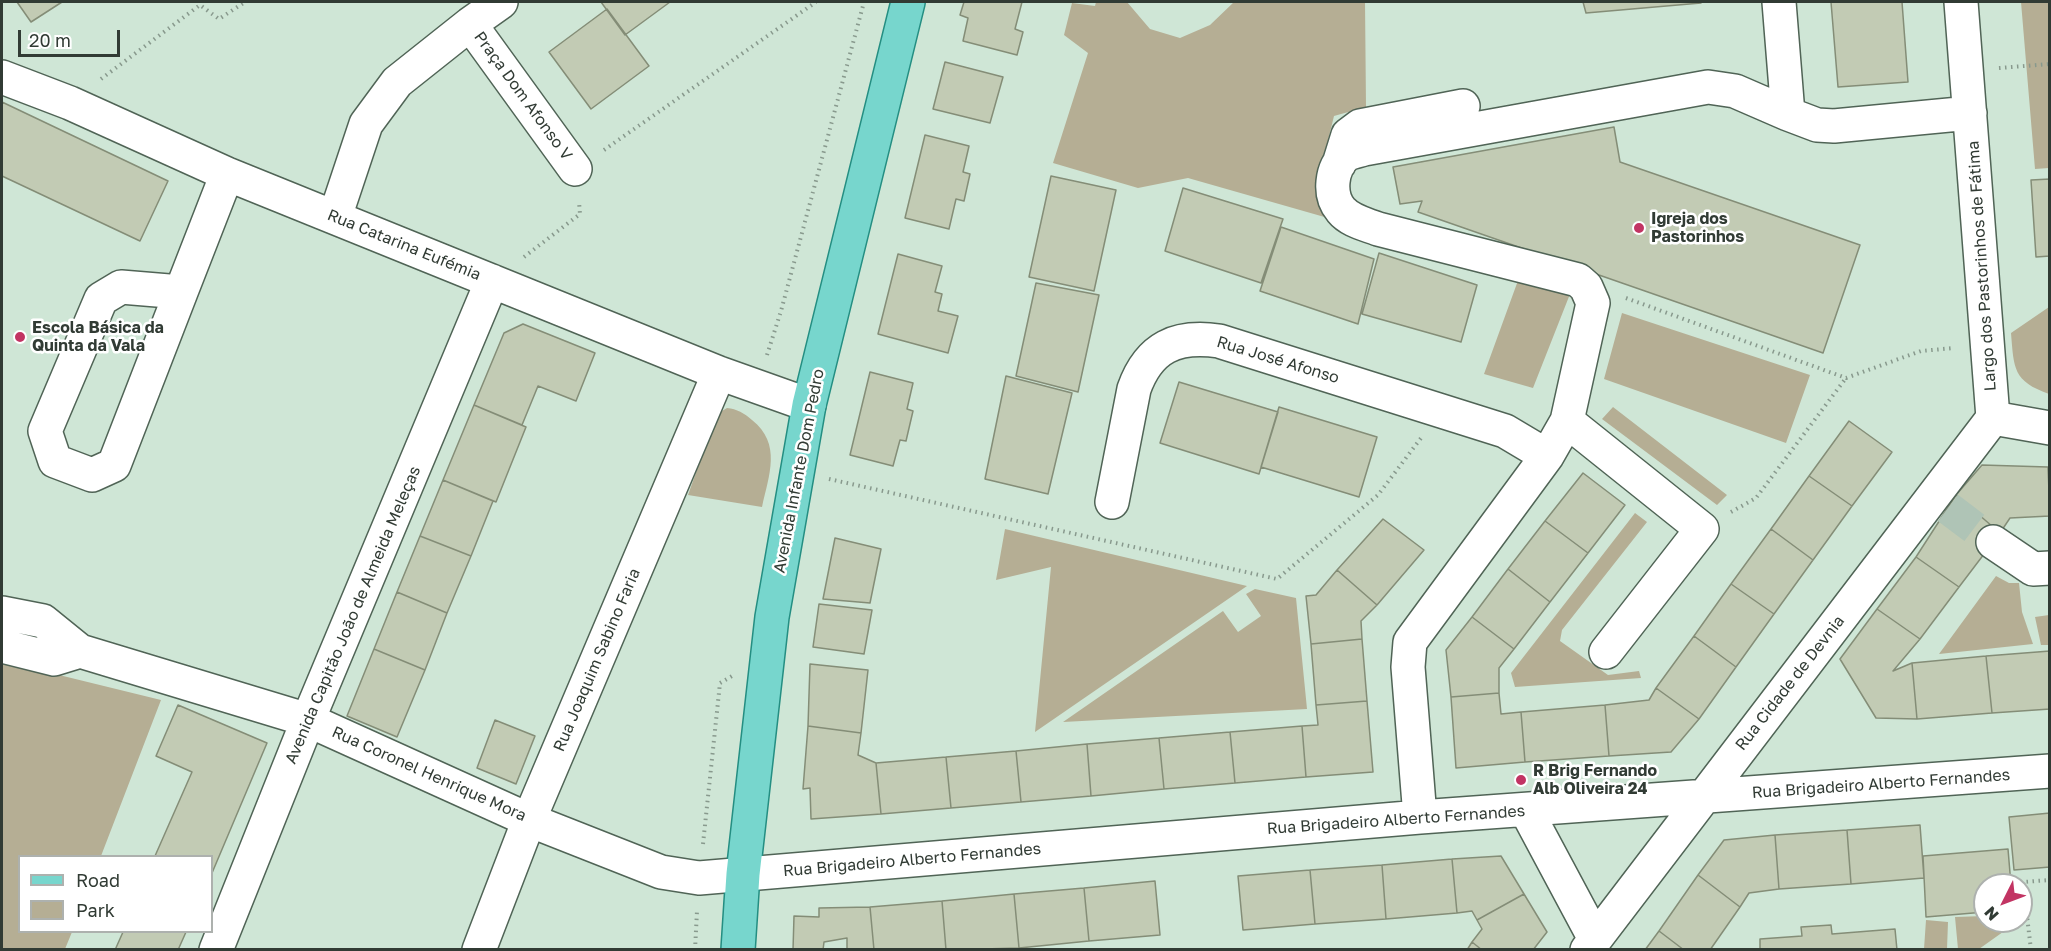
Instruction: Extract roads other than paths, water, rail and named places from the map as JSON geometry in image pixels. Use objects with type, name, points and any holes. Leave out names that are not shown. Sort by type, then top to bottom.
[{"type":"main road","name":"Avenida Infante Dom Pedro","points":[[738,950],[743,874],[772,617],[809,405],[908,2]]},
{"type":"street","points":[[335,217],[366,124],[397,82],[501,2]]},
{"type":"street","points":[[1779,2],[1788,114]]},
{"type":"street","name":"Largo dos Pastorinhos de Fátima","points":[[1961,2],[1994,418]]},
{"type":"street","name":"Praça Dom Afonso V","points":[[470,24],[575,169]]},
{"type":"street","name":"Rua Catarina Eufémia","points":[[2,77],[70,103],[227,174],[719,373],[809,405]]},
{"type":"street","points":[[1339,164],[1348,153],[1364,149],[1708,87],[1735,91],[1817,125],[1834,126],[1971,113]]},
{"type":"street","points":[[1420,817],[1408,667],[1410,642],[1547,456],[1567,421],[1593,303],[1586,287],[1578,280],[1378,229],[1351,219],[1340,210],[1334,199],[1332,183],[1348,135],[1360,126],[1463,106]]},
{"type":"street","points":[[181,292],[121,287],[101,299],[45,431],[55,460],[92,475],[114,465],[227,174]]},
{"type":"street","name":"Avenida Capitão João de Almeida Meleças","points":[[216,950],[308,720],[492,281]]},
{"type":"street","name":"Rua José Afonso","points":[[1112,502],[1134,389],[1140,372],[1162,349],[1181,340],[1198,338],[1219,340],[1506,431],[1547,456]]},
{"type":"street","name":"Rua Joaquim Sabino Faria","points":[[479,950],[529,820],[719,373]]},
{"type":"street","points":[[1994,418],[2049,428]]},
{"type":"street","name":"Rua Cidade de Devnia","points":[[1591,944],[1703,797],[1941,502],[1994,418]]},
{"type":"street","points":[[1567,421],[1702,529],[1606,652]]},
{"type":"street","points":[[1993,542],[2033,569],[2049,568]]},
{"type":"street","name":"Rua Coronel Henrique Mora","points":[[2,613],[43,621],[80,651],[308,720],[529,820],[661,872],[699,878],[743,874]]},
{"type":"street","points":[[2,646],[54,659],[80,651]]},
{"type":"street","name":"Rua Brigadeiro Alberto Fernandes","points":[[743,874],[1420,817],[2049,771]]},
{"type":"street","points":[[1526,810],[1591,944]]},
{"type":"tunnel","points":[[1948,508],[1993,542]]},
{"type":"place","name":"Igreja dos Pastorinhos","points":[[1639,228]]},
{"type":"place","name":"Escola Básica da Quinta da Vala","points":[[20,337]]},
{"type":"place","name":"R Brig Fernando Alb Oliveira 24","points":[[1521,780]]}]
